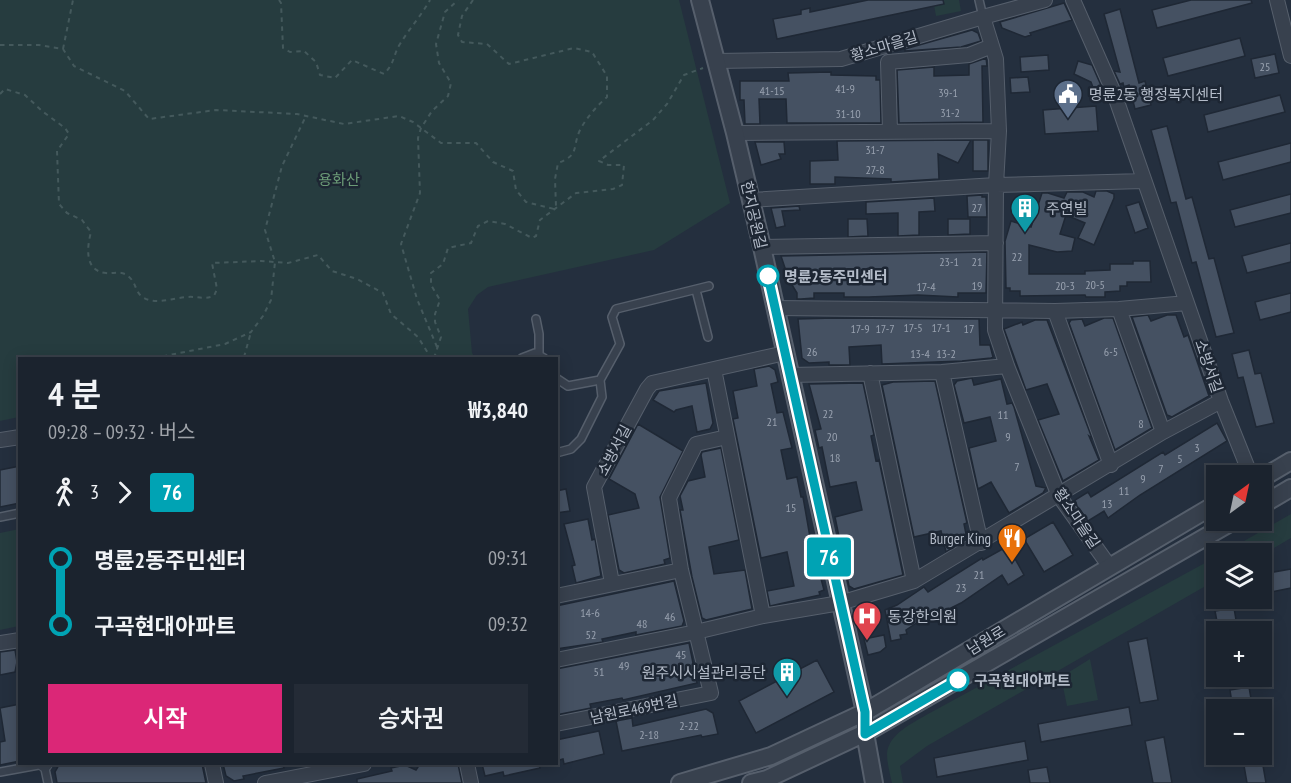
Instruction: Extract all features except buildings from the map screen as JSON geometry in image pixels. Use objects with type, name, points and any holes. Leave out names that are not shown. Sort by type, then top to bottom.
[{"type":"street","name":"한지공원길","points":[[700,0],[711,64],[735,133],[762,247],[865,712],[865,734]]},
{"type":"street","points":[[983,16],[1045,0]]},
{"type":"street","name":"소방서길","points":[[558,660],[763,616],[840,603],[914,581],[1163,432],[1221,401],[1114,93],[1073,0]]},
{"type":"street","points":[[1277,0],[1291,56]]},
{"type":"street","name":"황소마을길","points":[[711,64],[841,59],[983,16],[996,59],[999,131],[996,184],[995,330],[1059,496],[1110,567]]},
{"type":"street","name":"황소마을길","points":[[890,131],[888,62],[969,55],[992,46]]},
{"type":"street","points":[[735,133],[999,131]]},
{"type":"street","points":[[751,200],[996,184],[1144,181]]},
{"type":"street","points":[[762,247],[996,243]]},
{"type":"street","points":[[775,308],[1054,311],[1119,309],[1187,303]]},
{"type":"street","points":[[1119,309],[1163,432]]},
{"type":"street","points":[[1054,311],[1111,465]]},
{"type":"street","name":"소방서길","points":[[612,583],[594,487],[652,383],[785,353]]},
{"type":"street","points":[[790,375],[942,372],[1007,366]]},
{"type":"street","points":[[714,369],[763,616]]},
{"type":"street","points":[[942,372],[981,543]]},
{"type":"street","points":[[870,373],[914,581]]},
{"type":"street","points":[[1221,401],[1247,465]]},
{"type":"street","points":[[0,440],[18,437]]},
{"type":"street","points":[[696,632],[681,570],[669,498],[696,444],[727,437]]},
{"type":"street","points":[[1272,472],[1291,461]]},
{"type":"street","points":[[1272,499],[1291,488]]},
{"type":"street","name":"남원로","points":[[680,783],[771,756],[865,712],[1206,510]]},
{"type":"street","name":"남원로","points":[[751,783],[766,779],[865,734],[1216,531]]},
{"type":"street","points":[[558,596],[681,570]]},
{"type":"street","name":"남원로469번길","points":[[558,724],[711,693],[696,632]]},
{"type":"street","points":[[0,644],[18,640]]},
{"type":"street","points":[[865,734],[874,783]]},
{"type":"street","points":[[212,765],[216,783]]},
{"type":"street","points":[[265,783],[359,765]]},
{"type":"street","points":[[467,765],[471,783]]},
{"type":"lane","points":[[979,0],[983,16]]},
{"type":"lane","points":[[558,453],[571,450],[581,439],[603,397],[600,380],[620,344],[612,317],[616,309],[709,286]]},
{"type":"lane","points":[[696,290],[708,337]]},
{"type":"lane","points":[[536,319],[542,357]]},
{"type":"lane","points":[[524,357],[534,353],[542,357]]},
{"type":"lane","points":[[558,379],[568,386],[600,380]]},
{"type":"lane","points":[[0,517],[18,513]]},
{"type":"lane","points":[[0,772],[39,765]]},
{"type":"lane","points":[[45,765],[48,783]]},
{"type":"path","points":[[73,0],[63,49],[74,66],[125,91],[149,119],[216,110],[306,116],[344,124],[399,116],[413,122],[441,142],[476,143],[493,162],[513,171],[516,190],[526,202],[555,208]]},
{"type":"path","points":[[279,0],[283,48],[290,52],[304,51],[315,62],[320,75],[334,78],[352,60],[384,74],[392,66],[398,46],[430,0]]},
{"type":"path","points":[[437,347],[417,299],[401,244],[420,193],[418,138],[421,128],[432,111],[448,96],[451,82],[439,63],[436,45],[445,12],[458,0]]},
{"type":"path","points":[[473,0],[462,16],[458,35],[462,42],[487,44],[509,64],[574,48],[592,52],[607,76],[607,97],[593,110],[579,132],[576,150],[568,159],[558,163],[555,179],[555,208]]},
{"type":"path","points":[[0,45],[39,45],[63,49]]},
{"type":"path","points":[[432,357],[441,337],[435,322],[440,300],[431,285],[431,273],[443,264],[448,248],[471,243],[478,226],[488,220],[505,224],[532,238],[536,236],[540,220],[576,193],[613,189],[622,185],[624,165],[608,165],[599,161],[653,120],[667,104],[684,75],[711,64]]},
{"type":"path","points":[[0,94],[5,89],[25,94],[69,134],[57,151],[59,204],[67,213],[82,220],[91,232],[87,245],[87,257],[95,268],[104,273],[120,272],[128,276],[135,283],[140,295],[150,301],[188,296],[205,299],[214,296],[217,289],[212,264],[288,263],[318,255],[332,271],[357,279],[383,293],[391,314],[418,337],[431,357]]},
{"type":"path","points":[[244,357],[251,332],[271,300],[275,262],[265,230],[282,166],[306,116]]},
{"type":"path","points":[[159,357],[225,344],[251,332]]},
{"type":"green space","name":"용화산","points":[[0,0],[679,0],[730,203],[654,250],[488,287],[477,295],[468,309],[472,353],[474,357],[18,357],[18,417],[0,421]]},
{"type":"green space","points":[[933,0],[959,0],[961,11],[936,16]]},
{"type":"green space","points":[[1291,514],[1291,538],[1272,549],[1272,543],[1240,543],[1261,531],[1272,531],[1272,525]]},
{"type":"green space","points":[[18,529],[18,626],[0,630],[0,533]]},
{"type":"green space","points":[[1206,562],[1206,586],[927,746],[900,766],[903,783],[892,783],[887,757],[888,747],[896,735],[928,714]]},
{"type":"green space","points":[[1090,659],[1098,700],[1067,706],[1061,677]]},
{"type":"bus line","name":"76","points":[[768,276],[865,712],[865,734],[958,680]]},
{"type":"place","name":"명륜2동 행정복지센터","points":[[1068,120]]},
{"type":"place","name":"주연빌","points":[[1025,234]]},
{"type":"place","name":"명륜2동주민센터","points":[[768,276]]},
{"type":"place","name":"Burger King","points":[[1012,564]]},
{"type":"place","name":"동강한의원","points":[[867,642]]},
{"type":"place","name":"구곡현대아파트","points":[[958,680]]},
{"type":"place","name":"원주시시설관리공단","points":[[787,698]]}]
